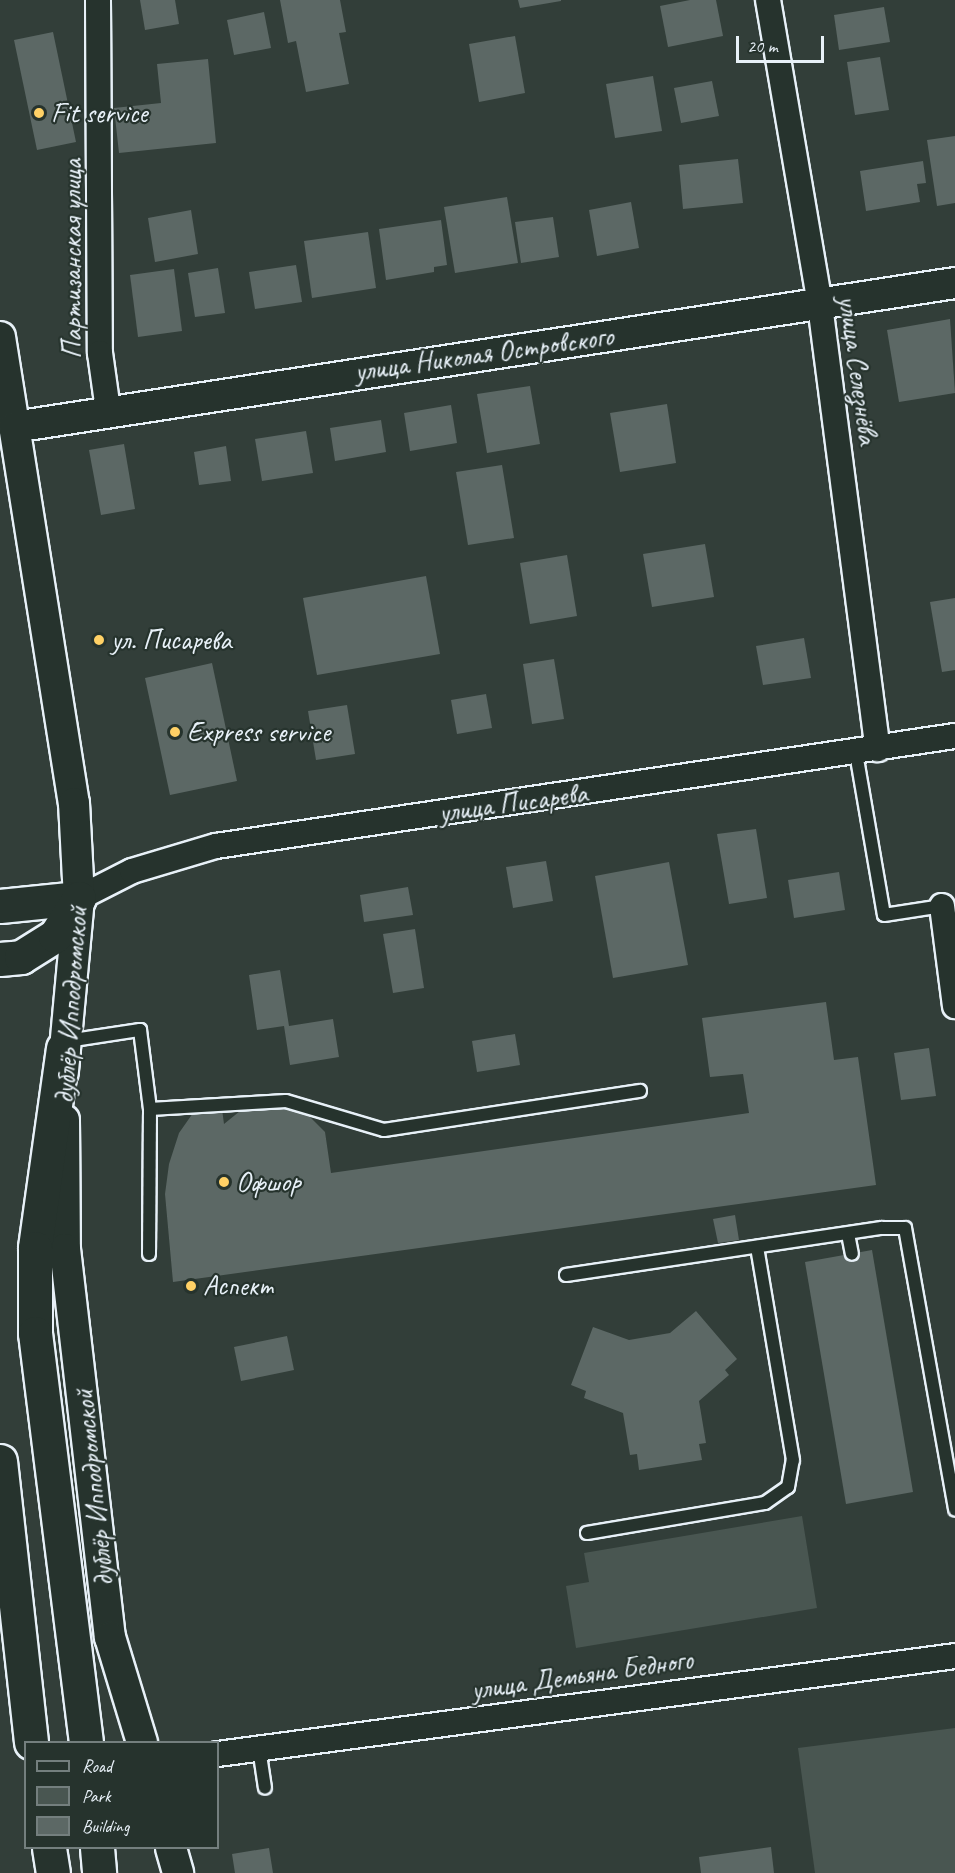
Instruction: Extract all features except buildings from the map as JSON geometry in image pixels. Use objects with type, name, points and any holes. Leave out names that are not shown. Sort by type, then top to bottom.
[{"type":"main road","name":"улица Писарева","points":[[0,906],[79,898]]},
{"type":"main road","points":[[0,959],[21,957],[55,936],[79,898]]},
{"type":"main road","points":[[65,1044],[35,1248],[35,1333],[86,1741]]},
{"type":"main road","points":[[0,1461],[31,1741]]},
{"type":"main road","points":[[49,1849],[53,1873]]},
{"type":"main road","points":[[97,1849],[99,1873]]},
{"type":"street","name":"Партизанская улица","points":[[98,0],[100,353],[108,410]]},
{"type":"street","name":"улица Селезнёва","points":[[768,0],[820,305],[867,751]]},
{"type":"street","name":"улица Николая Островского","points":[[14,427],[108,410],[955,283]]},
{"type":"street","name":"дублёр Ипподромской","points":[[0,337],[74,803],[79,898],[65,1044],[65,1248],[110,1637],[141,1741]]},
{"type":"street","name":"улица Писарева","points":[[79,898],[132,871],[216,846],[867,751],[955,736]]},
{"type":"street","points":[[942,906],[955,1006]]},
{"type":"street","name":"улица Демьяна Бедного","points":[[219,1754],[955,1656]]},
{"type":"street","points":[[171,1849],[178,1873]]},
{"type":"lane","points":[[867,751],[884,915],[942,906]]},
{"type":"lane","points":[[65,1044],[140,1030],[150,1109],[149,1254]]},
{"type":"lane","points":[[150,1109],[286,1101],[384,1130],[640,1091]]},
{"type":"lane","points":[[566,1275],[897,1227],[909,1234],[955,1510]]},
{"type":"lane","points":[[848,1234],[852,1254]]},
{"type":"lane","points":[[587,1533],[765,1503],[788,1487],[793,1460],[757,1247]]},
{"type":"lane","points":[[259,1748],[265,1788]]},
{"type":"green space","points":[[802,1516],[817,1608],[576,1648],[566,1586],[589,1582],[584,1553]]},
{"type":"green space","points":[[955,1728],[955,1873],[815,1873],[798,1748]]},
{"type":"place","name":"Fit service","points":[[39,113]]},
{"type":"place","name":"ул. Писарева","points":[[99,640]]},
{"type":"place","name":"Express service","points":[[175,732]]},
{"type":"place","name":"Офшор","points":[[224,1182]]},
{"type":"place","name":"Аспект","points":[[191,1286]]}]
